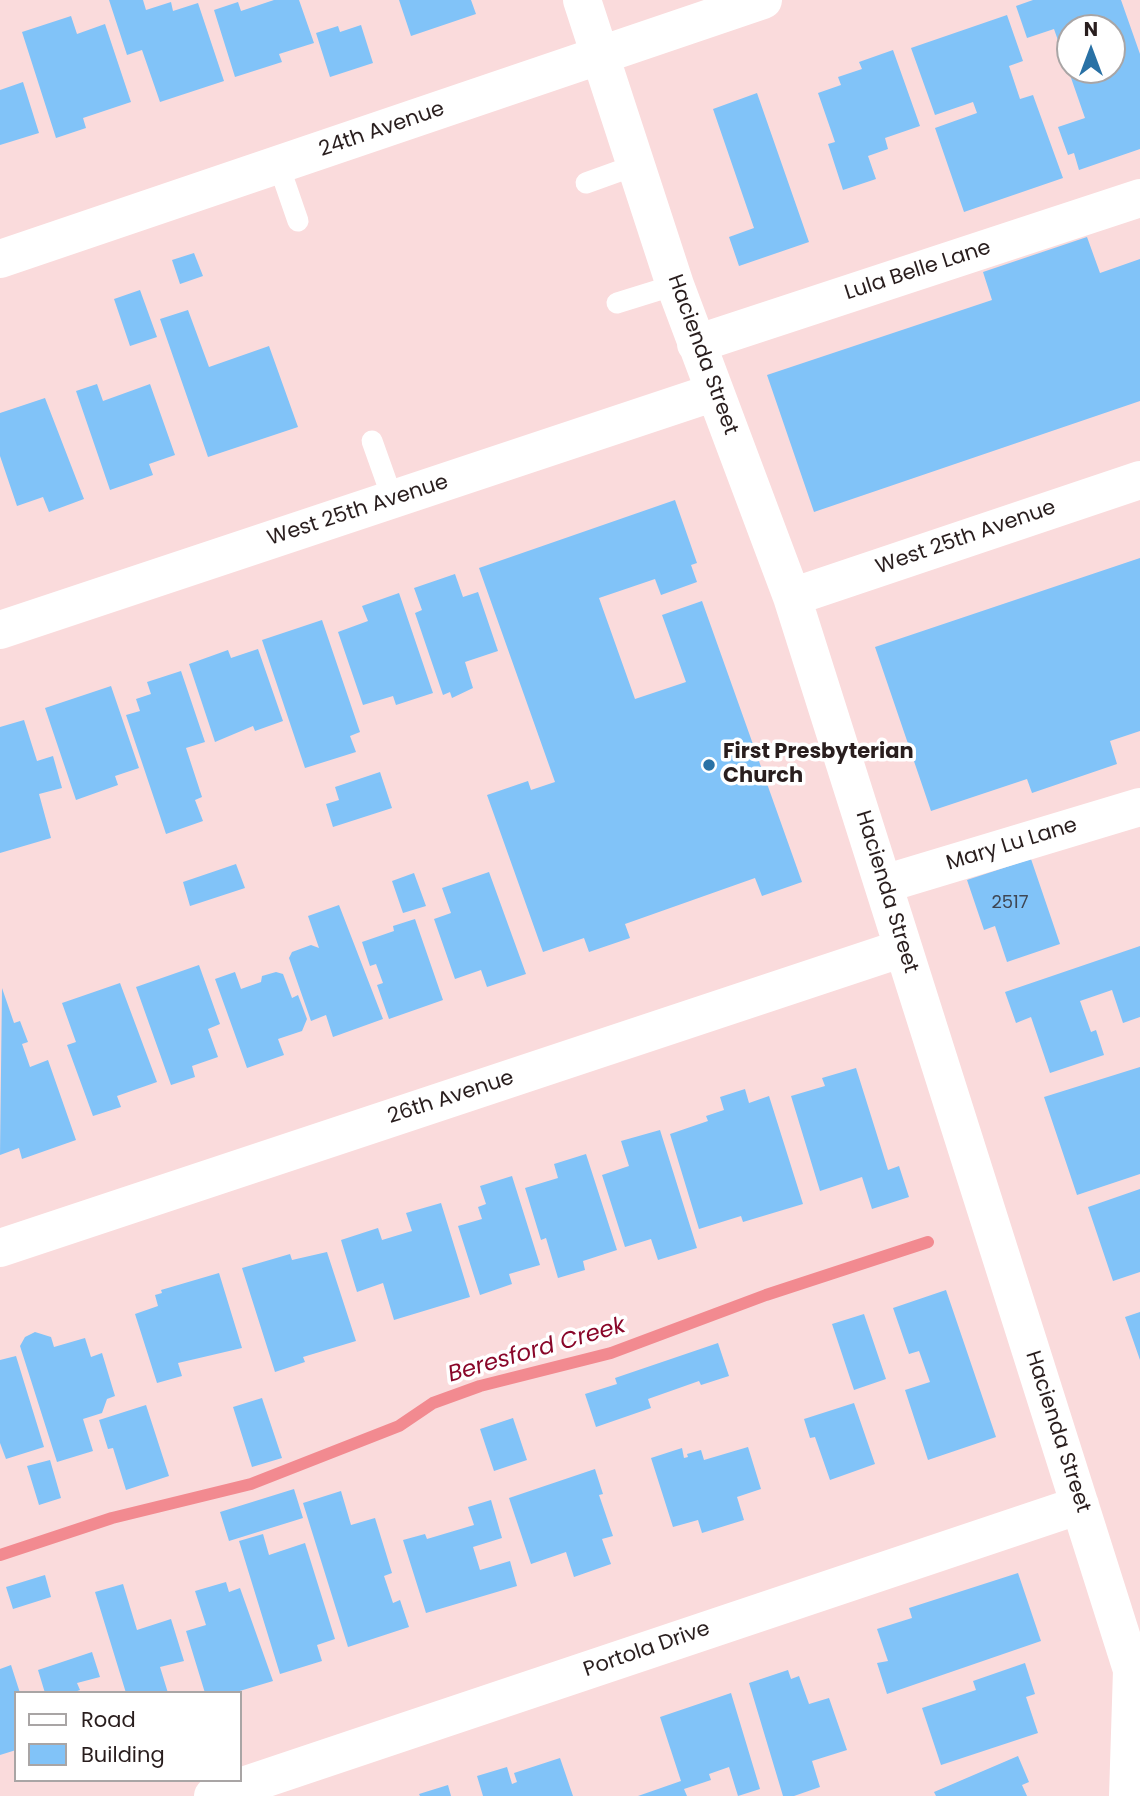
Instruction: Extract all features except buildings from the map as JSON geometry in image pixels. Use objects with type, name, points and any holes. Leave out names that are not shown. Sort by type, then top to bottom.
[{"type":"street","name":"Hacienda Street","points":[[582,0],[675,285],[792,597],[1132,1670],[1128,1796]]},
{"type":"street","name":"24th Avenue","points":[[0,259],[763,0]]},
{"type":"street","name":"Lula Belle Lane","points":[[696,344],[1140,198]]},
{"type":"street","name":"West 25th Avenue","points":[[0,630],[715,392]]},
{"type":"street","name":"West 25th Avenue","points":[[792,597],[1140,480]]},
{"type":"street","name":"Mary Lu Lane","points":[[884,884],[1140,807]]},
{"type":"street","name":"26th Avenue","points":[[0,1248],[903,948]]},
{"type":"street","name":"Portola Drive","points":[[213,1796],[1080,1505]]},
{"type":"lane","points":[[586,183],[636,165]]},
{"type":"lane","points":[[279,166],[298,221]]},
{"type":"lane","points":[[617,303],[675,285]]},
{"type":"lane","points":[[372,440],[393,500]]},
{"type":"waterway","name":"Beresford Creek","points":[[0,1555],[112,1518],[251,1484],[399,1426],[433,1403],[480,1386],[611,1353],[766,1295],[928,1242]]},
{"type":"place","name":"First Presbyterian Church","points":[[709,765]]}]
